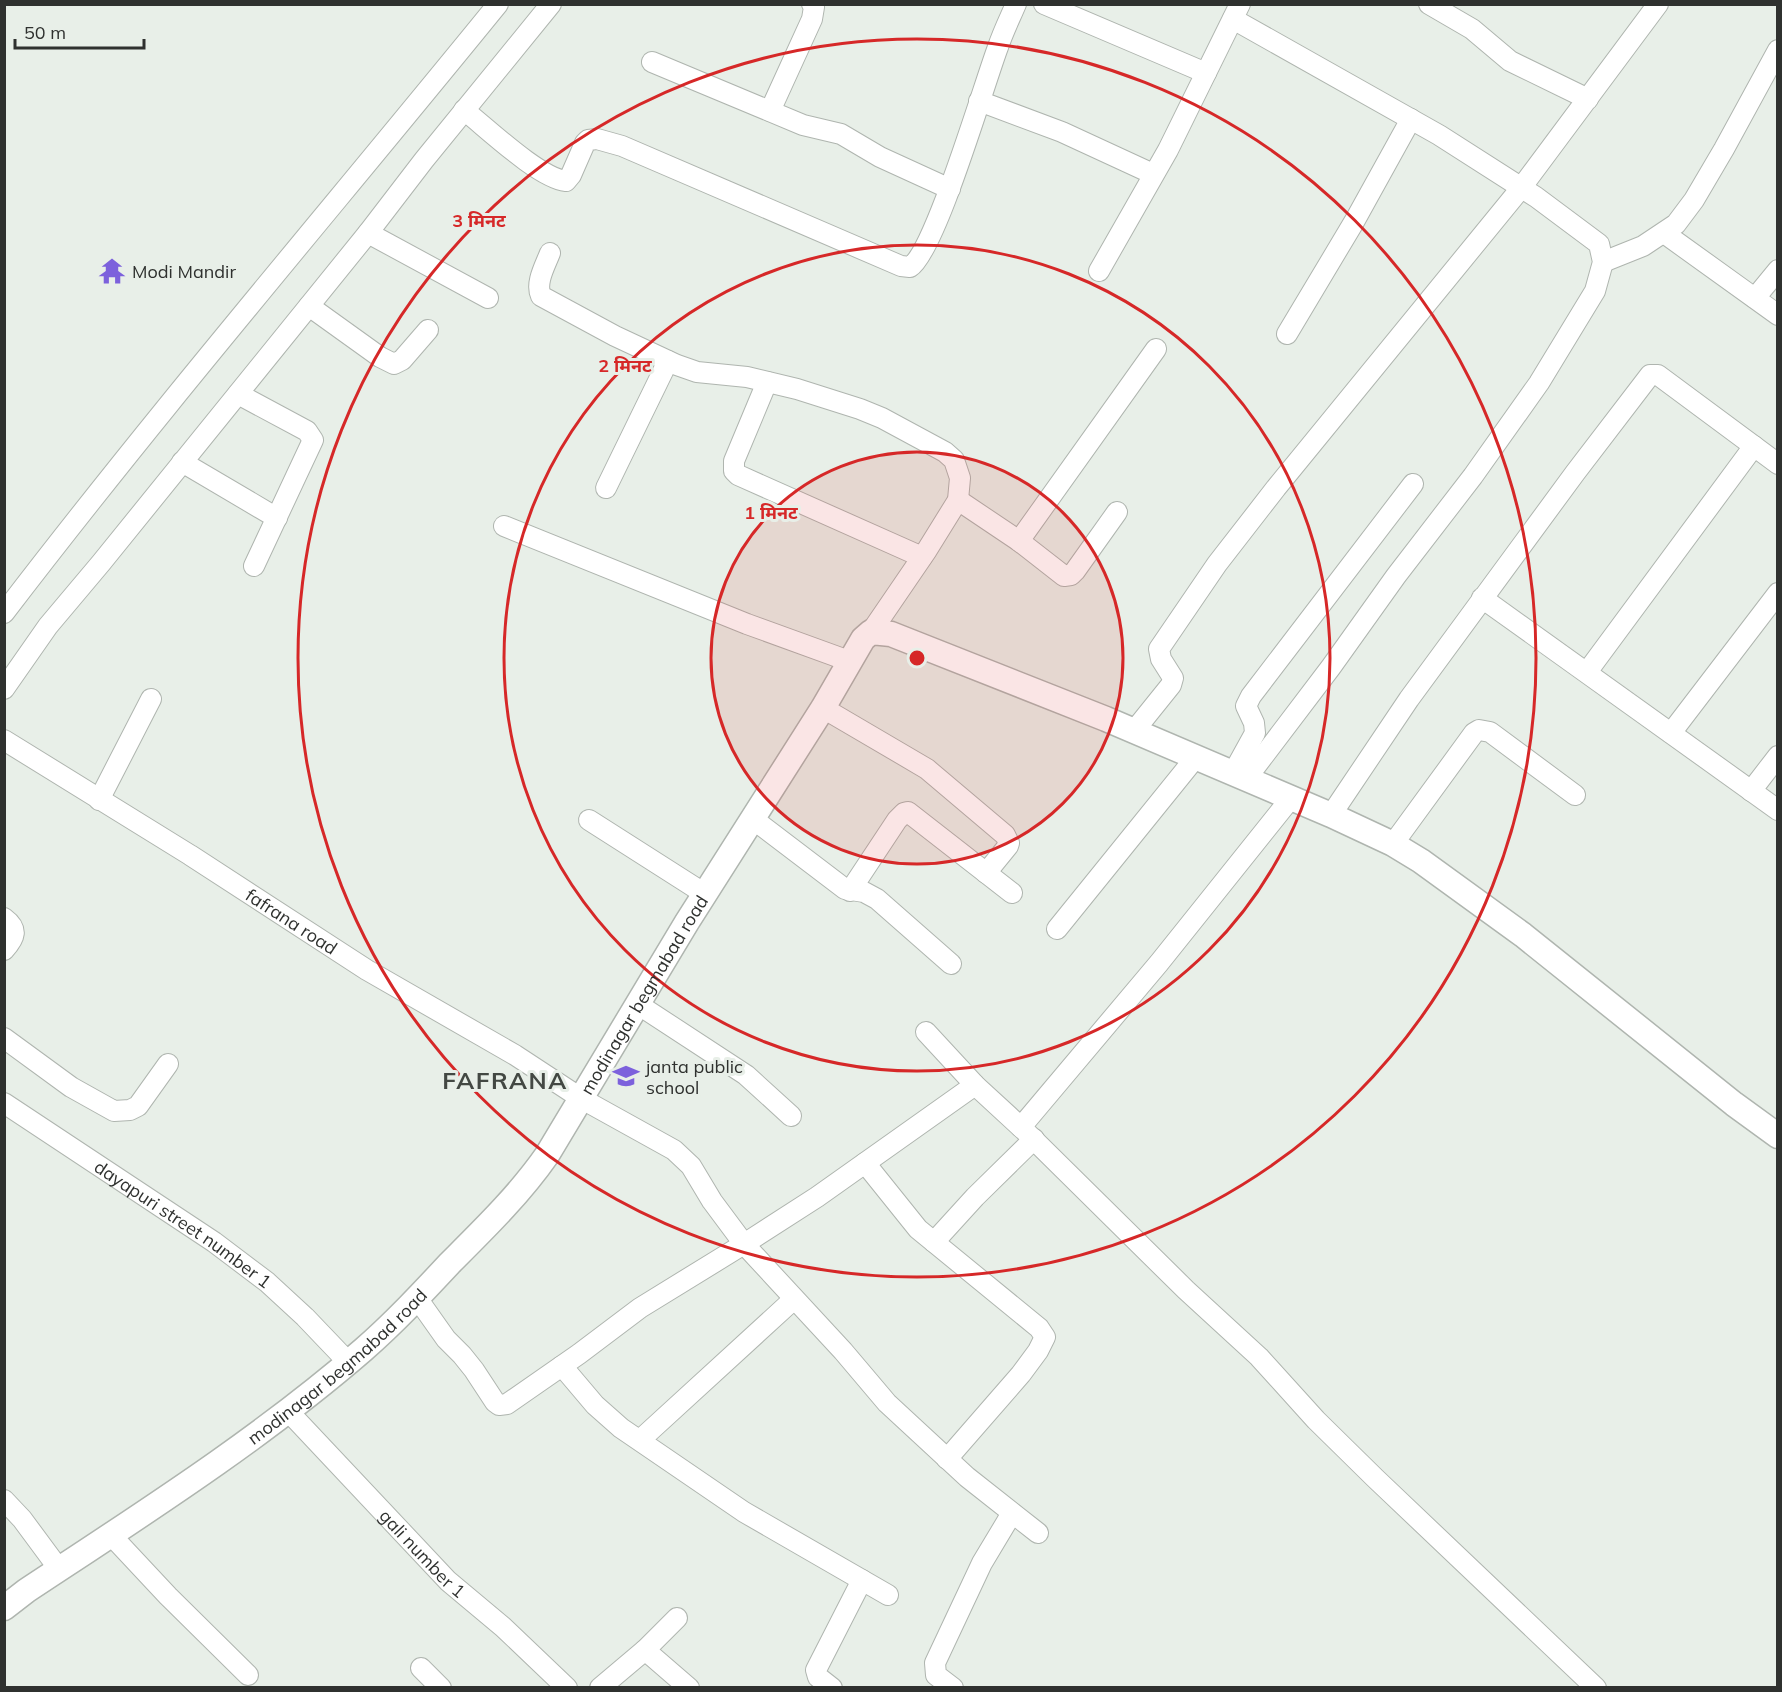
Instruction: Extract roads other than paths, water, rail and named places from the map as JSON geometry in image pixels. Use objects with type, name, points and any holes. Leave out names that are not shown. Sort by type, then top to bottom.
[{"type":"street","points":[[4,613],[76,519],[498,4]]},
{"type":"street","points":[[4,689],[48,626],[101,564],[551,4]]},
{"type":"street","points":[[770,111],[812,18],[814,7],[812,4]]},
{"type":"street","points":[[464,111],[538,169],[556,180],[566,181],[571,176],[585,143],[588,140],[597,139],[622,146],[901,266],[910,267],[920,257],[950,189],[998,45],[1016,4]]},
{"type":"street","points":[[1044,4],[1206,73]]},
{"type":"street","points":[[1430,4],[1472,29],[1510,61],[1588,99]]},
{"type":"street","points":[[1142,735],[1173,678],[1158,653],[1159,649],[1217,564],[1345,401],[1521,188],[1658,4]]},
{"type":"street","points":[[1099,271],[1168,150],[1235,9],[1521,188],[1599,244],[1603,262],[1595,291],[1539,383],[1331,667],[1239,776]]},
{"type":"street","points":[[1603,262],[1626,254],[1676,224],[1694,200],[1778,50]]},
{"type":"street","points":[[652,62],[803,125],[842,134],[880,156],[950,189]]},
{"type":"street","points":[[979,101],[1062,132],[1154,174]]},
{"type":"street","points":[[1287,334],[1328,267],[1411,119]]},
{"type":"street","points":[[368,233],[488,298]]},
{"type":"street","points":[[1664,233],[1778,315]]},
{"type":"street","points":[[550,253],[539,283],[541,296],[615,336],[697,372],[767,382],[860,409],[882,418],[945,452],[954,460],[960,478],[958,500],[871,632],[891,634],[1142,735],[1394,844],[1523,935],[1725,1097],[1778,1136]]},
{"type":"street","points":[[1755,298],[1778,270]]},
{"type":"street","points":[[309,306],[380,357],[394,364],[402,360],[428,330]]},
{"type":"street","points":[[1019,542],[1156,349]]},
{"type":"street","points":[[606,488],[668,361]]},
{"type":"street","points":[[1331,815],[1409,699],[1482,598],[1650,375],[1658,375],[1778,464]]},
{"type":"street","points":[[767,382],[734,461],[734,471],[749,480],[922,557]]},
{"type":"street","points":[[238,394],[307,431],[313,437],[312,445],[254,566]]},
{"type":"street","points":[[1587,672],[1754,446]]},
{"type":"street","points":[[182,462],[277,518]]},
{"type":"street","points":[[1239,776],[1255,733],[1254,723],[1246,706],[1251,696],[1413,484]]},
{"type":"street","points":[[958,500],[1059,572],[1068,576],[1075,571],[1117,512]]},
{"type":"street","points":[[504,526],[747,624],[849,661]]},
{"type":"street","points":[[1671,733],[1778,593]]},
{"type":"street","points":[[1482,598],[1778,810]]},
{"type":"street","name":"modinagar begmabad road","points":[[4,1608],[241,1446],[288,1411],[381,1334],[497,1216],[532,1176],[582,1099],[705,894],[823,708],[849,661],[863,639],[871,632]]},
{"type":"street","points":[[99,800],[151,699]]},
{"type":"street","points":[[823,708],[927,768],[1005,835],[1008,846],[986,873]]},
{"type":"street","points":[[1394,844],[1474,733],[1479,730],[1490,732],[1575,795]]},
{"type":"street","name":"fafrana road","points":[[7,748],[190,855],[367,970],[515,1055],[582,1099],[674,1149],[683,1157],[725,1221],[744,1245],[843,1351],[887,1402],[947,1459],[1038,1533]]},
{"type":"street","points":[[1751,791],[1778,756]]},
{"type":"street","points":[[1057,929],[1196,758]]},
{"type":"street","points":[[934,1242],[975,1197],[1027,1133],[1291,798]]},
{"type":"street","points":[[850,891],[904,813],[912,814],[1012,893]]},
{"type":"street","points":[[753,819],[838,884],[850,891],[864,892],[877,899],[951,964]]},
{"type":"street","points":[[589,820],[705,894]]},
{"type":"street","points":[[4,918],[15,928],[15,934],[4,950]]},
{"type":"street","points":[[639,1005],[746,1075],[791,1116]]},
{"type":"street","points":[[926,1032],[975,1085],[1027,1133],[1186,1290],[1259,1357],[1316,1420],[1375,1478],[1596,1688]]},
{"type":"street","points":[[4,1038],[70,1087],[114,1111],[130,1110],[138,1106],[168,1064]]},
{"type":"street","points":[[417,1298],[499,1405],[507,1404],[640,1308],[744,1245],[975,1085]]},
{"type":"street","name":"dayapuri street number 1","points":[[4,1103],[214,1242],[267,1282],[305,1317],[348,1362]]},
{"type":"street","points":[[865,1163],[918,1229],[1039,1328],[1045,1337],[1021,1374],[947,1459]]},
{"type":"street","points":[[640,1440],[794,1299]]},
{"type":"street","points":[[562,1366],[611,1421],[744,1512],[888,1595]]},
{"type":"street","name":"gali number 1","points":[[288,1411],[448,1581],[503,1627],[567,1688]]},
{"type":"street","points":[[4,1500],[22,1519],[59,1569]]},
{"type":"street","points":[[953,1688],[936,1675],[935,1663],[982,1563],[1012,1513]]},
{"type":"street","points":[[111,1534],[168,1596],[248,1675]]},
{"type":"street","points":[[832,1688],[818,1677],[816,1670],[862,1580]]},
{"type":"street","points":[[600,1688],[645,1650],[677,1617]]},
{"type":"street","points":[[645,1650],[689,1688]]},
{"type":"street","points":[[421,1668],[441,1688]]},
{"type":"place","name":"Modi Mandir","points":[[112,271]]},
{"type":"place","name":"janta public school","points":[[626,1076]]},
{"type":"district","name":"FAFRANA","points":[[505,1080]]}]
